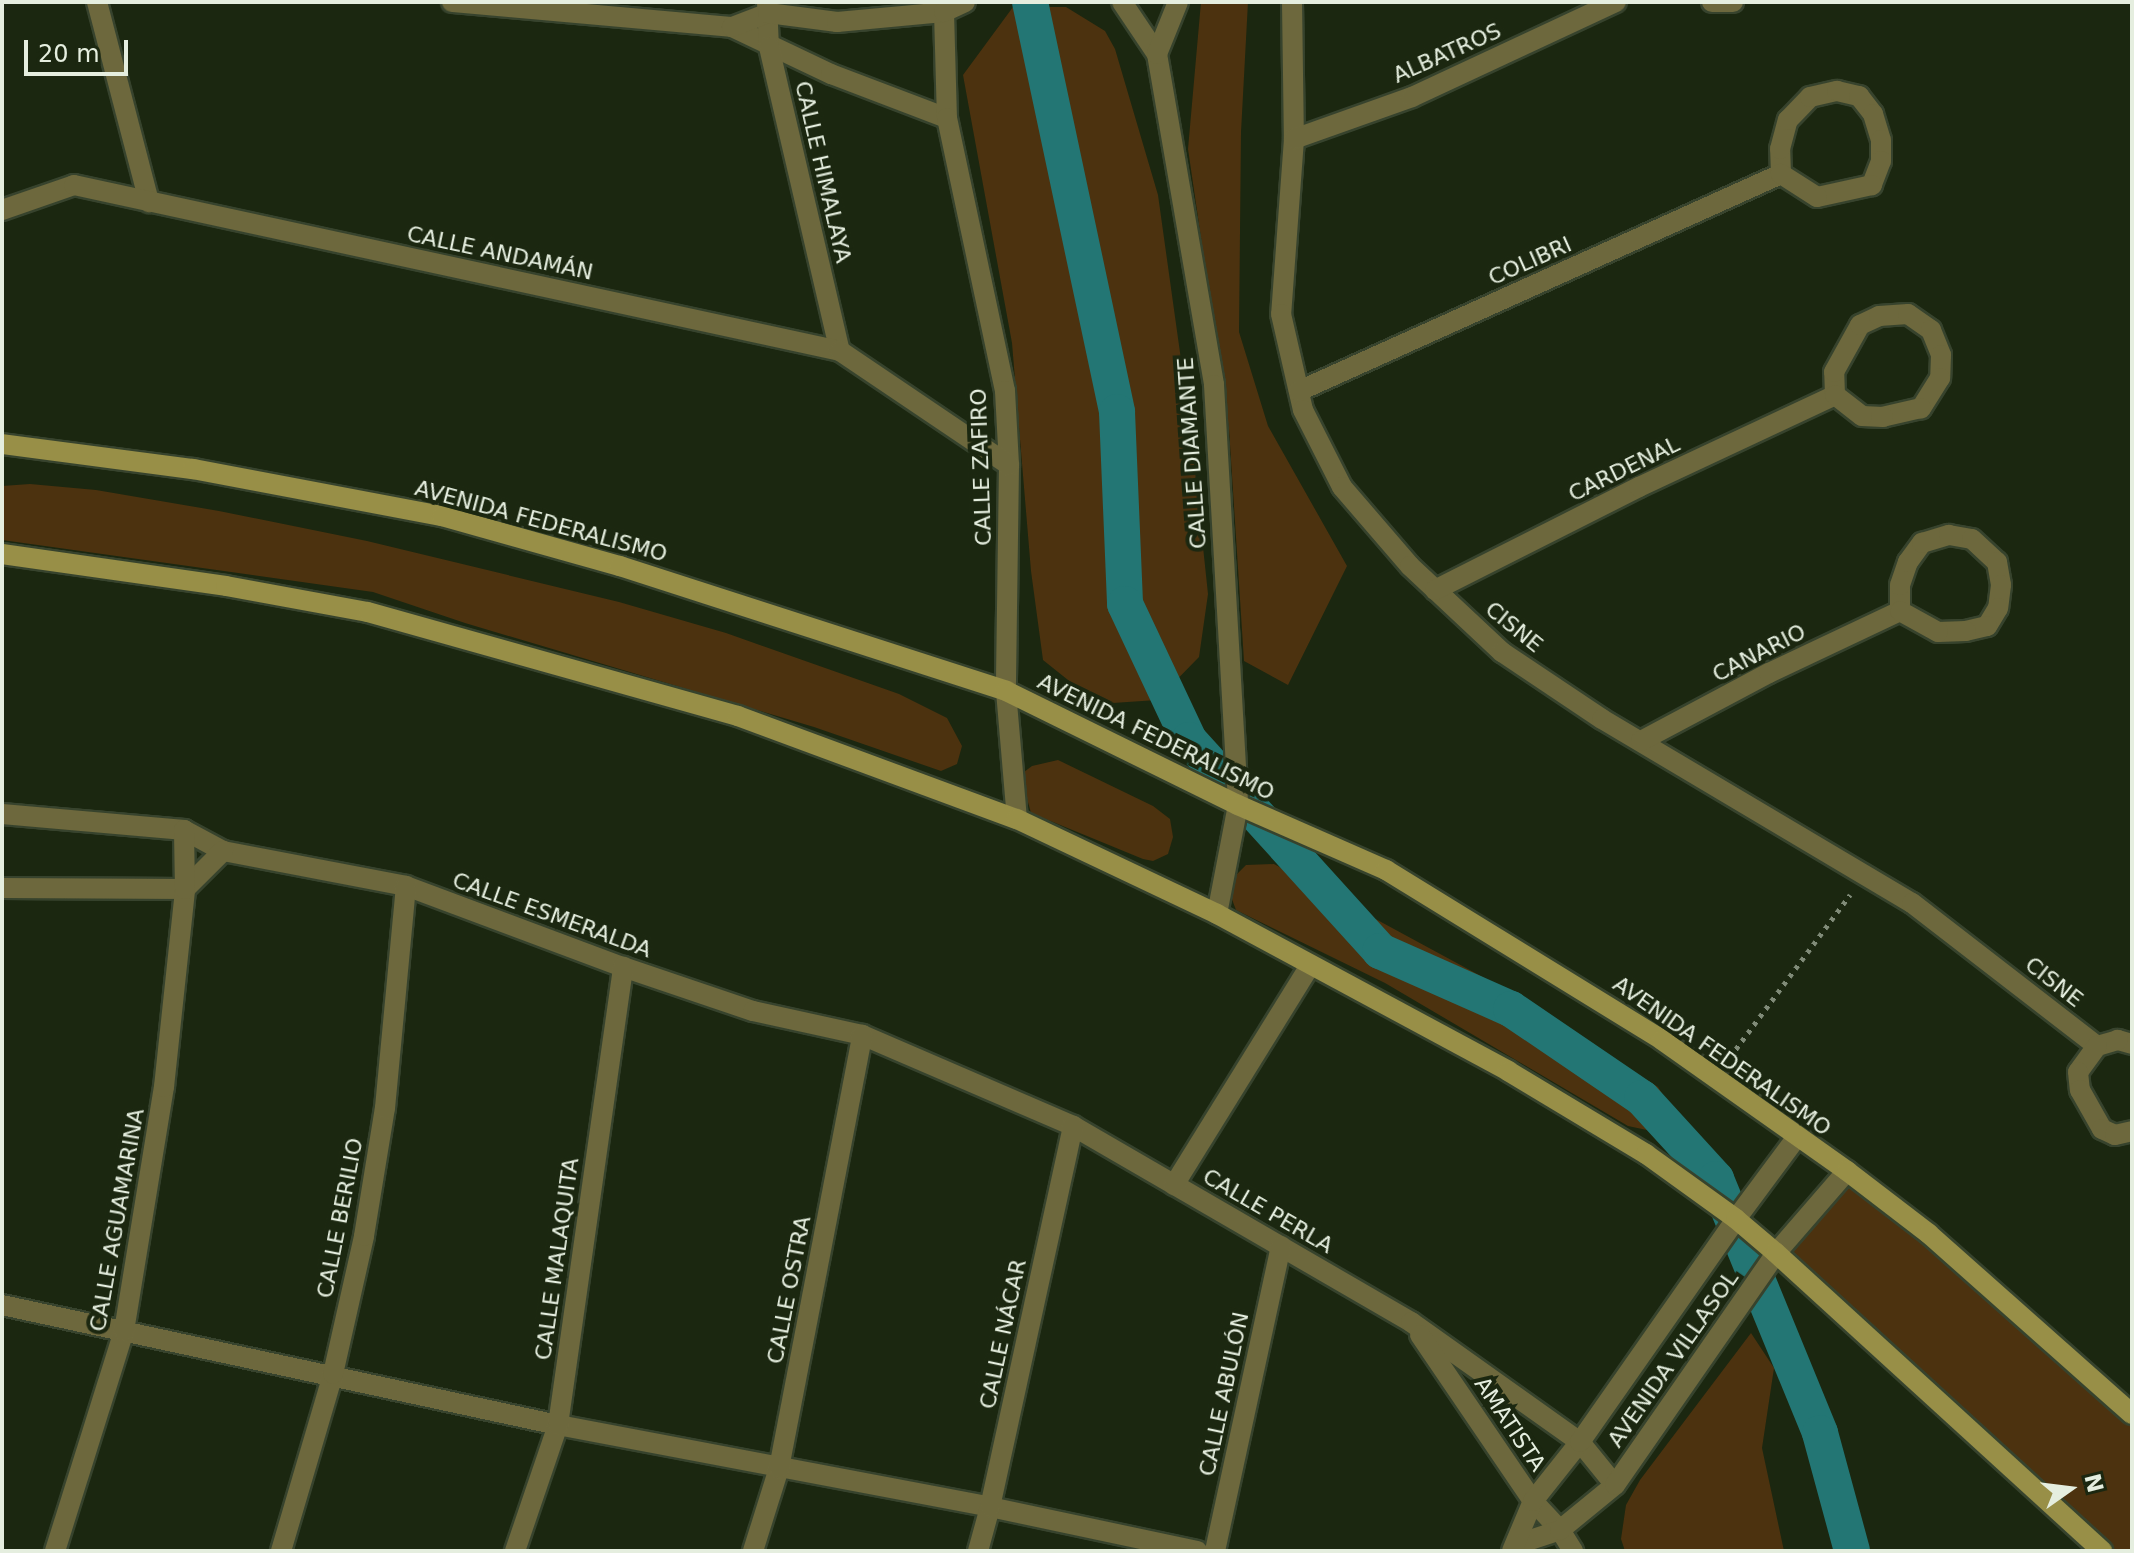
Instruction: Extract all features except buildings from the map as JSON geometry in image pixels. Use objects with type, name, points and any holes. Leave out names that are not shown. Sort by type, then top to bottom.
[{"type":"street","points":[[97,2],[149,202]]},
{"type":"street","points":[[732,27],[768,8],[837,22],[944,12],[965,2]]},
{"type":"street","name":"CALLE DIAMANTE","points":[[1122,2],[1157,54],[1214,385],[1238,805],[1217,914]]},
{"type":"street","points":[[1157,54],[1178,2]]},
{"type":"street","name":"CISNE","points":[[1292,2],[1294,139],[1281,314],[1299,391],[1315,437],[1342,487],[1410,566],[1502,652],[1641,741],[1912,903],[2097,1046]]},
{"type":"street","name":"ALBATROS","points":[[1294,139],[1412,97],[1616,2]]},
{"type":"street","points":[[1712,2],[1733,2]]},
{"type":"street","points":[[466,3],[732,27],[769,47],[947,118]]},
{"type":"street","name":"CALLE HIMALAYA","points":[[768,8],[769,47],[840,351]]},
{"type":"street","name":"CALLE ZAFIRO","points":[[944,12],[947,118],[1005,391],[1009,465],[1006,691],[1017,819]]},
{"type":"street","points":[[1837,91],[1859,96],[1873,114],[1881,140],[1881,161],[1872,185],[1817,197],[1781,174],[1780,149],[1788,120],[1810,97],[1837,91]]},
{"type":"street","name":"COLIBRI","points":[[1299,391],[1781,174]]},
{"type":"street","name":"CALLE ANDAMÁN","points":[[2,210],[74,185],[840,351]]},
{"type":"street","points":[[1908,314],[1931,330],[1941,355],[1940,378],[1921,408],[1883,417],[1862,416],[1835,395],[1834,372],[1860,325],[1879,316],[1908,314]]},
{"type":"street","points":[[840,351],[1009,465]]},
{"type":"street","name":"CARDENAL","points":[[1435,590],[1639,487],[1835,395]]},
{"type":"street","name":"AVENIDA FEDERALISMO","points":[[2,444],[193,469],[442,516],[620,566],[1006,691],[1238,805],[1386,870],[1621,1014],[1847,1171],[1929,1234],[2132,1414]]},
{"type":"street","points":[[1949,535],[1972,539],[1997,562],[2001,585],[1998,608],[1987,626],[1966,631],[1938,632],[1900,611],[1900,585],[1908,562],[1922,543],[1949,535]]},
{"type":"street","points":[[2,554],[226,586],[368,612],[738,716],[1017,819],[1217,914],[1508,1071],[1646,1154],[1736,1219],[1776,1253],[2102,1551]]},
{"type":"street","name":"CANARIO","points":[[1641,741],[1769,673],[1900,611]]},
{"type":"street","name":"CALLE ESMERALDA","points":[[2,814],[184,830],[223,851],[406,886],[623,967],[753,1011],[862,1035]]},
{"type":"street","name":"CALLE AGUAMARINA","points":[[55,1551],[124,1331],[164,1087],[185,889],[184,830]]},
{"type":"street","points":[[2,888],[185,889],[223,851]]},
{"type":"street","name":"CALLE BERILIO","points":[[281,1551],[333,1374],[364,1236],[385,1108],[406,886]]},
{"type":"street","points":[[1174,1185],[1310,966]]},
{"type":"street","name":"CALLE MALAQUITA","points":[[515,1551],[558,1425],[623,967]]},
{"type":"street","name":"CALLE PERLA","points":[[862,1035],[1073,1126],[1411,1322],[1580,1442],[1615,1485]]},
{"type":"street","name":"CALLE OSTRA","points":[[753,1551],[779,1468],[862,1035]]},
{"type":"street","points":[[2132,1044],[2118,1040],[2097,1046],[2078,1072],[2087,1109],[2102,1129],[2115,1135],[2132,1131]]},
{"type":"street","name":"CALLE NÁCAR","points":[[978,1551],[1073,1126]]},
{"type":"street","name":"AVENIDA VILLASOL","points":[[1513,1548],[1533,1501],[1580,1442],[1797,1137]]},
{"type":"street","name":"AVENIDA VILLASOL","points":[[1513,1548],[1560,1530],[1615,1485],[1776,1253],[1847,1171]]},
{"type":"street","name":"CALLE ABULÓN","points":[[1215,1551],[1281,1246]]},
{"type":"street","points":[[2,1305],[558,1425],[990,1507],[1197,1551]]},
{"type":"street","name":"AMATISTA","points":[[1411,1322],[1533,1501],[1560,1530],[1573,1551]]},
{"type":"path","points":[[1715,1078],[1865,875]]},
{"type":"shaded area","points":[[1201,2],[1248,2],[1241,132],[1239,332],[1268,426],[1347,566],[1288,685],[1244,661],[1229,429],[1188,149]]},
{"type":"shaded area","points":[[1013,7],[1066,7],[1105,31],[1115,49],[1158,195],[1190,424],[1208,594],[1199,657],[1157,700],[1098,704],[1043,660],[1031,571],[1012,343],[963,75]]},
{"type":"shaded area","points":[[30,484],[96,490],[367,541],[619,602],[726,633],[899,694],[947,718],[962,746],[957,764],[941,771],[814,727],[465,623],[373,592],[2,540],[2,486]]},
{"type":"shaded area","points":[[1058,760],[1153,806],[1170,819],[1173,837],[1168,854],[1153,861],[1143,859],[1031,813],[1023,784],[1024,772],[1032,766]]},
{"type":"shaded area","points":[[1274,864],[1490,981],[1658,1087],[1670,1106],[1661,1133],[1628,1126],[1385,983],[1236,910],[1230,894],[1235,876],[1246,865]]},
{"type":"shaded area","points":[[1847,1172],[2132,1416],[2132,1551],[2102,1551],[1777,1252]]},
{"type":"shaded area","points":[[1751,1333],[1774,1368],[1762,1448],[1784,1551],[1625,1551],[1621,1539],[1626,1505],[1640,1480]]},
{"type":"waterway","points":[[1030,2],[1117,412],[1125,604],[1189,740],[1380,951],[1511,1009],[1642,1098],[1716,1179],[1820,1433],[1852,1551]]}]
